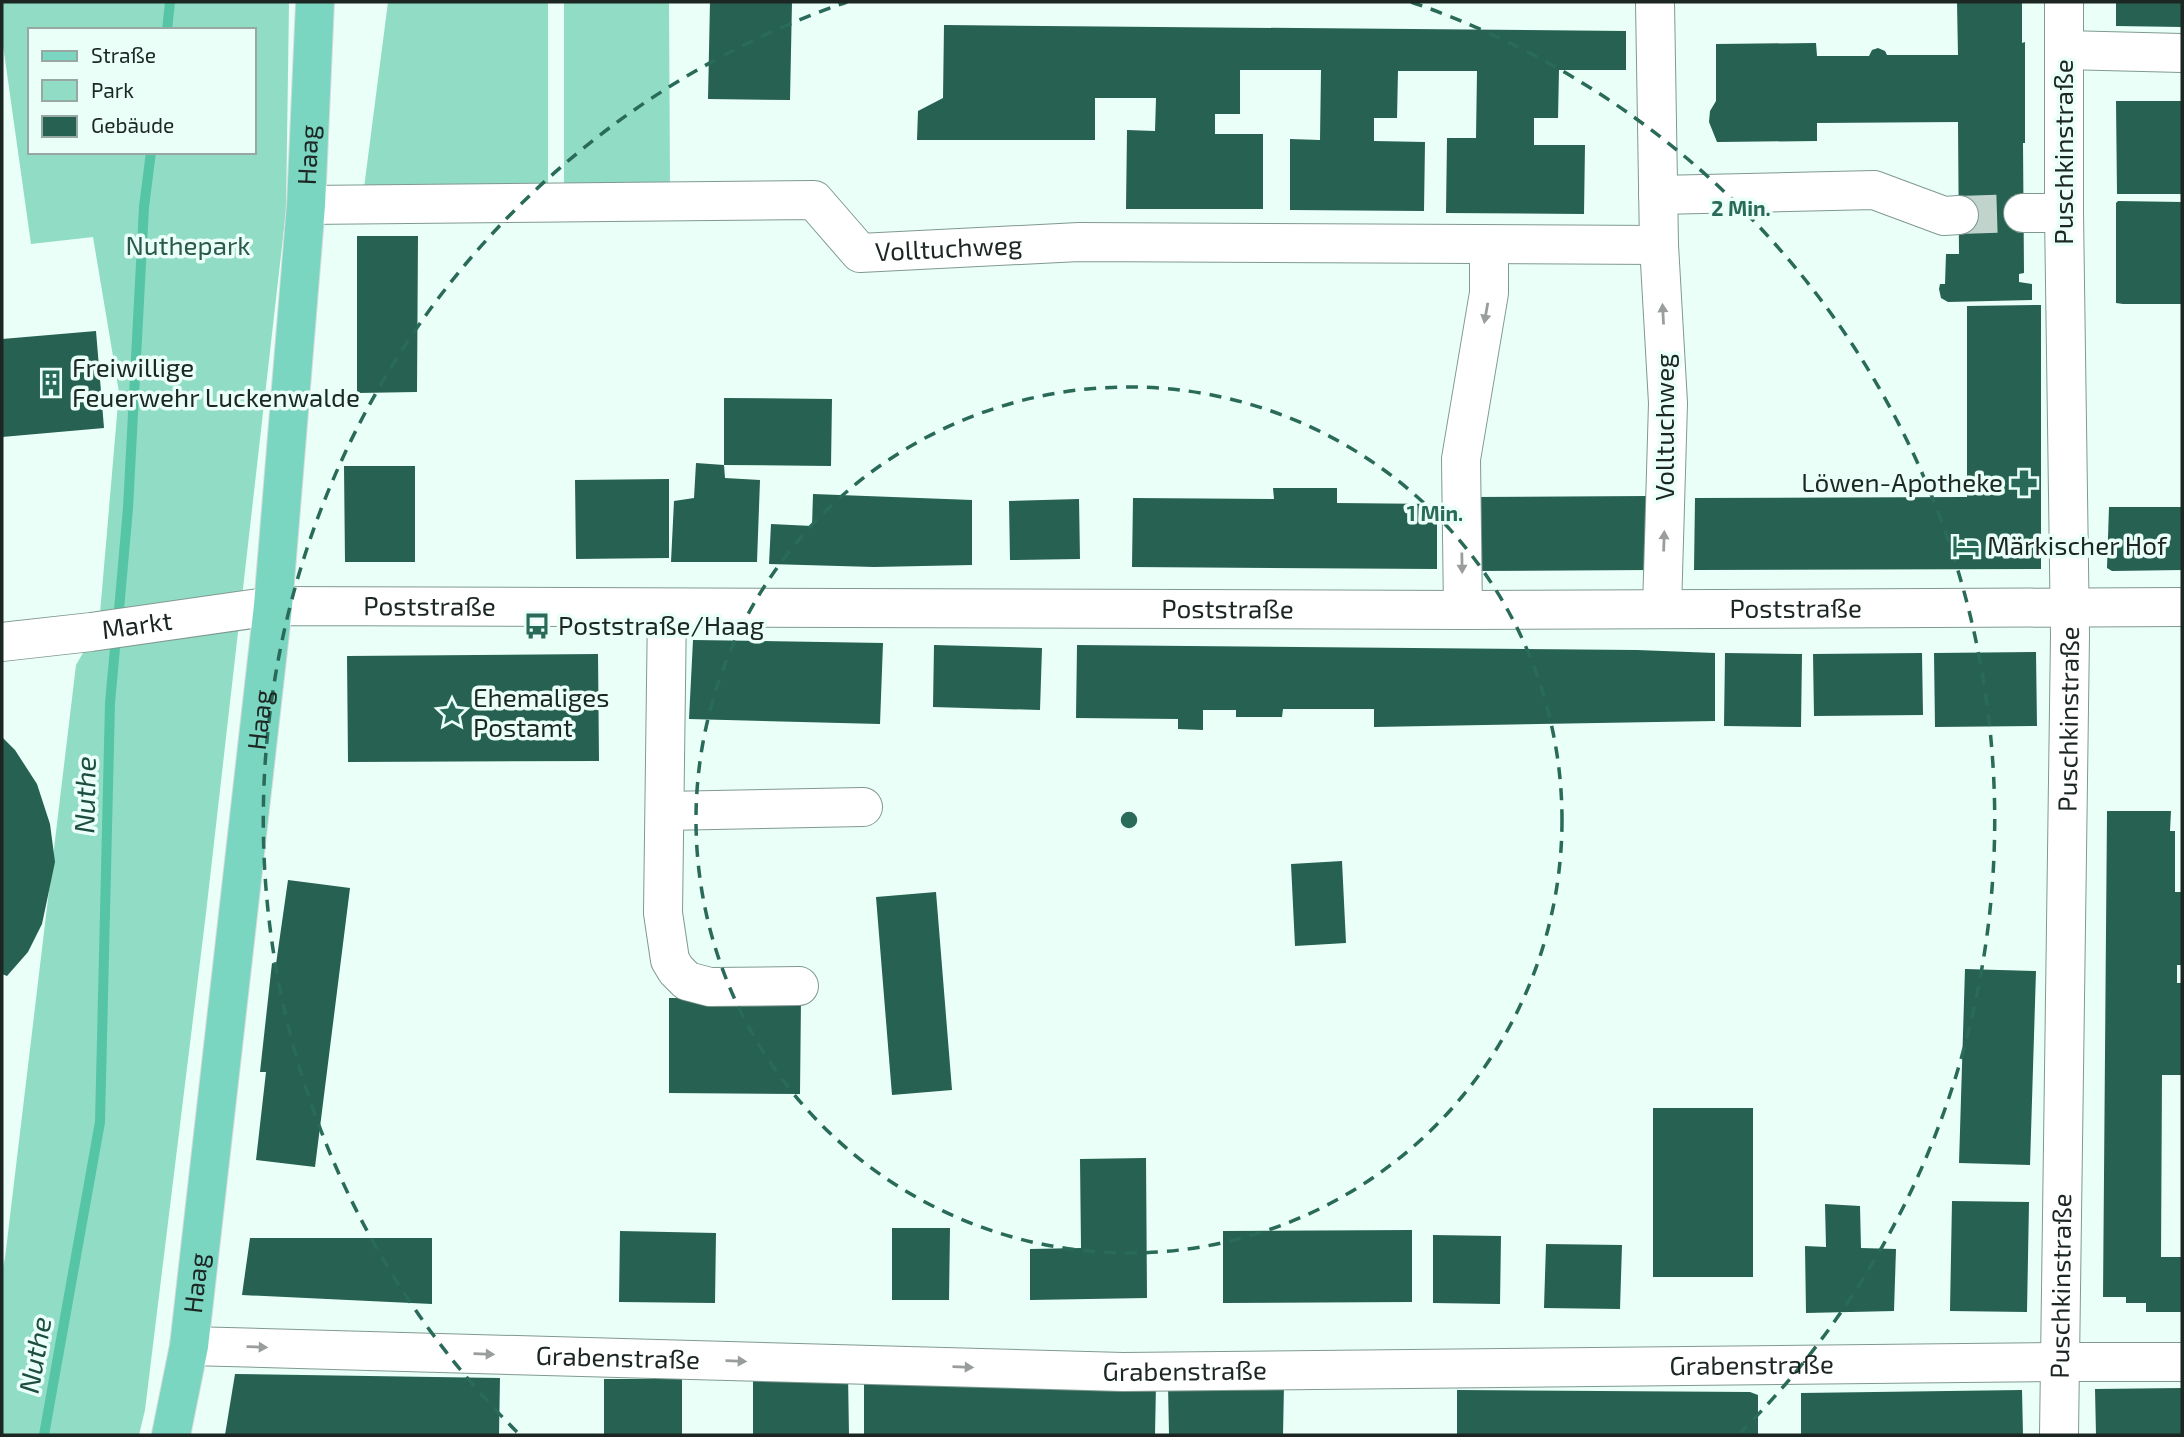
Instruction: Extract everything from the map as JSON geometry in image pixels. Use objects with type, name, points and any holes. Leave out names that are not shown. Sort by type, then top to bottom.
[{"type":"main road","name":"Haag","points":[[171,1435],[188,1346],[273,606],[306,205],[315,2]]},
{"type":"street","name":"Volltuchweg","points":[[1655,2],[1659,245],[1668,403],[1662,609]]},
{"type":"street","name":"Puschkinstraße","points":[[2059,1435],[2069,607],[2064,2]]},
{"type":"street","points":[[2064,50],[2182,53]]},
{"type":"street","points":[[1658,195],[1874,190],[1944,216],[1959,215]]},
{"type":"street","name":"Volltuchweg","points":[[306,205],[814,200],[860,253],[1079,242],[1659,245]]},
{"type":"street","points":[[2023,213],[2064,213]]},
{"type":"street","points":[[1463,610],[1461,459],[1489,293],[1489,245]]},
{"type":"street","name":"Poststraße","points":[[273,606],[1463,610],[2182,607]]},
{"type":"street","name":"Markt","points":[[2,642],[273,606]]},
{"type":"street","points":[[667,608],[663,913],[670,960],[687,981],[710,987],[799,986]]},
{"type":"street","points":[[665,811],[863,807]]},
{"type":"street","name":"Grabenstraße","points":[[188,1346],[1123,1372],[2182,1362]]},
{"type":"green space","name":"Nuthepark","points":[[2,2],[289,2],[286,211],[206,913],[145,1410],[139,1435],[2,1435],[2,1271],[76,665],[99,625],[119,392],[93,237],[31,244],[2,38]]},
{"type":"green space","points":[[388,2],[548,2],[548,187],[364,188]]},
{"type":"green space","points":[[564,2],[669,2],[670,186],[564,186]]},
{"type":"building","points":[[710,2],[792,2],[790,100],[708,99]]},
{"type":"building","points":[[1957,2],[2022,2],[2022,43],[2025,42],[2024,273],[2019,274],[2019,282],[2032,284],[2032,300],[1948,302],[1941,298],[1939,289],[1940,284],[1945,284],[1946,254],[1959,254],[1958,122],[1817,123],[1817,141],[1717,142],[1709,122],[1710,111],[1716,101],[1716,44],[1816,43],[1817,56],[1869,56],[1872,50],[1878,48],[1887,55],[1958,55]]},
{"type":"building","points":[[2116,2],[2182,2],[2182,27],[2116,26]]},
{"type":"building","points":[[944,25],[1626,31],[1626,70],[1559,70],[1558,118],[1534,118],[1534,145],[1585,145],[1584,214],[1446,213],[1447,138],[1476,138],[1477,71],[1398,71],[1397,118],[1374,118],[1374,141],[1425,142],[1424,211],[1290,210],[1290,139],[1320,140],[1321,70],[1240,70],[1240,114],[1215,114],[1215,134],[1263,134],[1263,209],[1126,209],[1127,130],[1155,131],[1156,98],[1095,98],[1095,140],[917,140],[918,111],[943,98]]},
{"type":"building","points":[[2116,101],[2182,101],[2182,194],[2117,194]]},
{"type":"building","points":[[2118,201],[2182,202],[2182,304],[2116,303]]},
{"type":"building","points":[[357,236],[418,236],[417,392],[357,393]]},
{"type":"building","points":[[2041,305],[2041,569],[1694,570],[1695,498],[1967,497],[1967,306]]},
{"type":"building","name":"Freiwillige Feuerwehr Luckenwalde","points":[[96,331],[104,428],[2,437],[2,339]]},
{"type":"building","points":[[724,398],[832,399],[831,466],[724,465]]},
{"type":"building","points":[[696,463],[724,465],[725,478],[760,480],[757,562],[671,562],[674,501],[694,498]]},
{"type":"building","points":[[344,466],[415,466],[415,562],[345,562]]},
{"type":"building","points":[[669,479],[669,558],[576,559],[575,480]]},
{"type":"building","points":[[1273,488],[1337,488],[1337,503],[1437,504],[1437,569],[1132,567],[1133,498],[1274,499]]},
{"type":"building","points":[[813,494],[972,500],[972,565],[874,567],[769,564],[771,524],[812,526]]},
{"type":"building","points":[[1649,496],[1649,570],[1476,571],[1476,497]]},
{"type":"building","points":[[1079,499],[1080,559],[1010,560],[1009,501]]},
{"type":"building","points":[[2109,507],[2182,507],[2182,570],[2112,571],[2107,568]]},
{"type":"building","points":[[693,640],[883,643],[880,724],[689,719]]},
{"type":"building","points":[[934,645],[1042,648],[1040,710],[933,707]]},
{"type":"building","points":[[1077,645],[1715,653],[1715,721],[1374,727],[1374,709],[1283,709],[1282,717],[1236,717],[1236,710],[1203,710],[1203,730],[1178,729],[1178,719],[1076,718]]},
{"type":"building","points":[[2036,652],[2037,726],[1935,727],[1934,653]]},
{"type":"building","points":[[1725,653],[1802,654],[1801,727],[1724,726]]},
{"type":"building","points":[[1922,653],[1923,715],[1814,716],[1813,654]]},
{"type":"building","points":[[598,654],[599,761],[348,762],[347,656]]},
{"type":"building","points":[[2,737],[15,750],[37,784],[50,824],[55,862],[42,924],[28,952],[7,976],[2,974]]},
{"type":"building","points":[[2107,811],[2171,811],[2170,831],[2175,831],[2175,892],[2182,892],[2182,965],[2177,965],[2177,983],[2182,983],[2182,1075],[2162,1075],[2161,1257],[2182,1257],[2182,1312],[2146,1312],[2146,1303],[2126,1303],[2126,1297],[2103,1297]]},
{"type":"building","points":[[1342,861],[1346,943],[1295,946],[1291,864]]},
{"type":"building","points":[[288,880],[350,888],[315,1167],[256,1160],[266,1072],[260,1072],[272,963],[276,964]]},
{"type":"building","points":[[936,892],[952,1090],[892,1095],[876,897]]},
{"type":"building","points":[[1965,969],[2036,971],[2030,1165],[1959,1163]]},
{"type":"building","points":[[669,998],[801,999],[800,1094],[669,1093]]},
{"type":"building","points":[[1653,1108],[1753,1108],[1753,1277],[1653,1277]]},
{"type":"building","points":[[1146,1158],[1147,1298],[1030,1300],[1030,1249],[1081,1248],[1080,1159]]},
{"type":"building","points":[[1952,1201],[2029,1202],[2027,1312],[1950,1311]]},
{"type":"building","points":[[1825,1204],[1860,1206],[1861,1248],[1896,1249],[1894,1311],[1806,1313],[1805,1246],[1826,1247]]},
{"type":"building","points":[[892,1228],[950,1228],[949,1300],[892,1300]]},
{"type":"building","points":[[1412,1230],[1412,1302],[1223,1303],[1223,1231]]},
{"type":"building","points":[[620,1231],[716,1233],[715,1303],[619,1302]]},
{"type":"building","points":[[1433,1235],[1501,1236],[1500,1304],[1433,1303]]},
{"type":"building","points":[[250,1238],[432,1238],[432,1304],[242,1295]]},
{"type":"building","points":[[1546,1244],[1622,1245],[1620,1309],[1544,1308]]},
{"type":"building","points":[[235,1374],[500,1378],[499,1435],[225,1435]]},
{"type":"building","points":[[848,1375],[849,1435],[753,1435],[753,1376]]},
{"type":"building","points":[[604,1379],[682,1379],[682,1435],[604,1435]]},
{"type":"building","points":[[864,1379],[1156,1384],[1155,1435],[864,1435]]},
{"type":"building","points":[[1168,1384],[1284,1385],[1283,1435],[1169,1435]]},
{"type":"building","points":[[2182,1388],[2182,1435],[2096,1435],[2095,1389]]},
{"type":"building","points":[[1457,1390],[1750,1392],[1758,1395],[1758,1435],[1457,1435]]},
{"type":"building","points":[[2022,1390],[2023,1435],[1801,1435],[1801,1393]]},
{"type":"waterway","name":"Nuthe","points":[[167,28],[170,2]]},
{"type":"waterway","name":"Nuthe","points":[[118,621],[128,508],[144,207],[151,154]]},
{"type":"waterway","name":"Nuthe","points":[[44,1435],[100,1122],[110,703],[116,637]]},
{"type":"tunnel","points":[[1959,215],[2023,213]]},
{"type":"place","name":"Freiwillige Feuerwehr Luckenwalde","points":[[51,383]]},
{"type":"place","name":"Löwen-Apotheke","points":[[2024,483]]},
{"type":"place","name":"Märkischer Hof","points":[[1966,546]]},
{"type":"place","name":"Poststraße/Haag","points":[[537,626]]},
{"type":"place","name":"Ehemaliges Postamt","points":[[452,713]]}]
